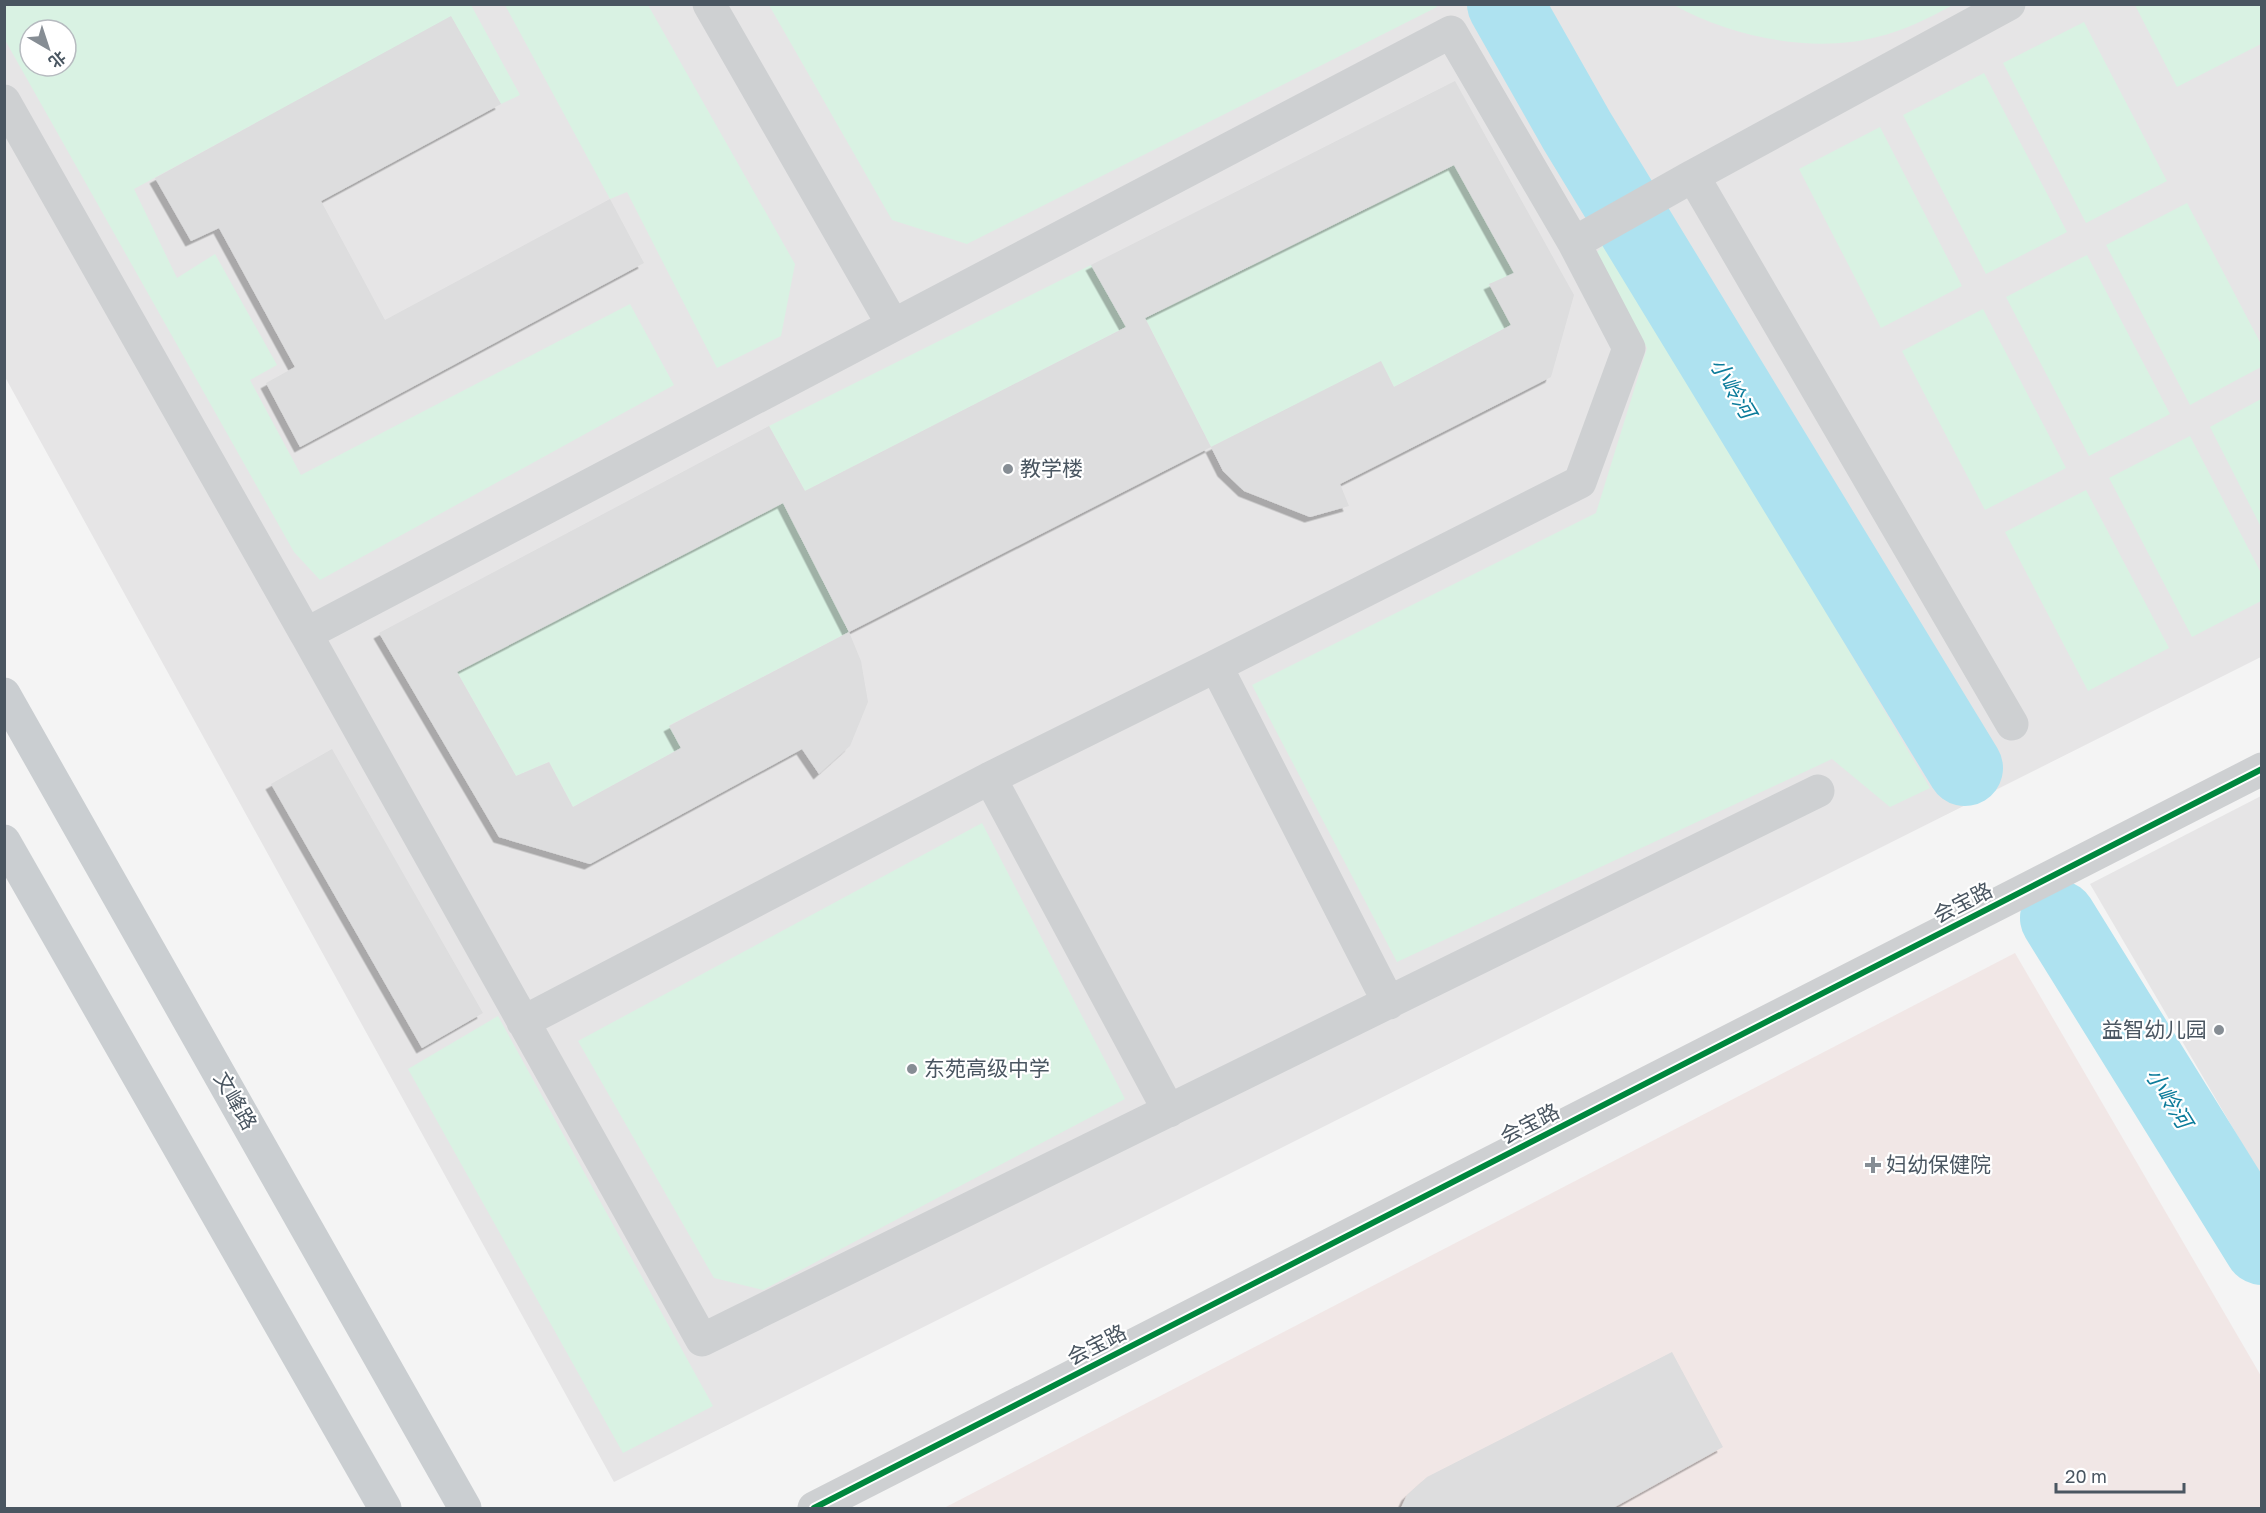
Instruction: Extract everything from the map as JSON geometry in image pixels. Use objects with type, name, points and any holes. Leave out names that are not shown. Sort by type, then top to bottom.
[{"type":"main road","name":"文峰路","points":[[4,694],[465,1509]]},
{"type":"main road","points":[[4,842],[385,1509]]},
{"type":"street","points":[[709,4],[893,325]]},
{"type":"street","points":[[1574,243],[2009,4]]},
{"type":"street","points":[[306,634],[1451,32],[1574,243],[1629,348],[1580,482],[990,778],[523,1022]]},
{"type":"street","points":[[4,101],[702,1340],[1818,791]]},
{"type":"street","points":[[1693,176],[2012,724]]},
{"type":"street","points":[[1216,666],[1389,1003]]},
{"type":"street","name":"会宝路","points":[[814,1509],[2262,769]]},
{"type":"street","points":[[990,778],[1168,1111]]},
{"type":"shaded area","name":"东苑高级中学","points":[[4,5],[2261,5],[2261,657],[614,1482],[5,377]]},
{"type":"shaded area","name":"益智幼儿园","points":[[2261,796],[2261,1176],[2090,884]]},
{"type":"shaded area","name":"妇幼保健院","points":[[2015,953],[2261,1376],[2261,1508],[944,1508]]},
{"type":"green space","points":[[1435,4],[1437,7],[967,244],[892,220],[769,5]]},
{"type":"green space","points":[[4,5],[471,5],[520,95],[501,104],[451,17],[134,189],[177,278],[215,254],[277,365],[250,380],[301,475],[630,304],[674,385],[320,580],[294,552],[26,78],[78,78],[78,18],[18,18],[18,63],[5,40]]},
{"type":"green space","points":[[505,5],[648,5],[795,264],[781,336],[717,368],[627,192],[610,199]]},
{"type":"green space","points":[[1674,5],[1953,5],[1916,24],[1887,34],[1852,42],[1826,44],[1800,43],[1746,34],[1696,16]]},
{"type":"green space","points":[[2135,5],[2261,5],[2261,44],[2177,87]]},
{"type":"green space","points":[[2084,22],[2167,181],[2086,223],[2003,63]]},
{"type":"green space","points":[[1984,73],[2067,232],[1986,274],[1903,115]]},
{"type":"green space","points":[[1880,127],[1962,286],[1881,328],[1799,169]]},
{"type":"green space","points":[[1454,165],[1514,273],[1489,285],[1511,325],[1394,387],[1381,362],[1211,447],[1145,318]]},
{"type":"green space","points":[[2187,203],[2262,346],[2261,367],[2190,405],[2106,245]]},
{"type":"green space","points":[[1607,241],[1930,788],[1890,807],[1832,759],[1397,962],[1252,685],[1596,513],[1647,348],[1596,253]]},
{"type":"green space","points":[[2087,255],[2170,414],[2089,456],[2006,297]]},
{"type":"green space","points":[[1091,265],[1126,327],[805,491],[769,426]]},
{"type":"green space","points":[[1983,309],[2066,468],[1985,510],[1902,351]]},
{"type":"green space","points":[[2261,399],[2261,527],[2210,427]]},
{"type":"green space","points":[[2190,436],[2261,573],[2261,601],[2192,637],[2109,478]]},
{"type":"green space","points":[[2086,490],[2169,648],[2088,691],[2005,532]]},
{"type":"green space","points":[[783,503],[849,632],[670,725],[681,748],[573,807],[549,762],[516,776],[457,672]]},
{"type":"green space","points":[[982,823],[1125,1099],[763,1290],[714,1278],[578,1041]]},
{"type":"green space","points":[[498,1016],[713,1406],[623,1453],[408,1069]]},
{"type":"building","points":[[451,16],[501,104],[321,201],[385,320],[610,199],[644,263],[300,447],[266,383],[295,367],[219,228],[191,241],[155,178]]},
{"type":"building","points":[[1455,81],[1574,295],[1551,377],[1340,484],[1349,506],[1310,517],[1244,491],[1223,471],[1211,447],[849,632],[861,661],[868,702],[850,746],[819,774],[802,749],[590,864],[499,837],[379,633],[769,426],[805,491],[1126,327],[1091,265]],"holes":[[[1454,165],[1514,273],[1489,284],[1511,325],[1394,387],[1381,361],[1211,447],[1145,318]],[[783,503],[849,632],[669,726],[681,748],[573,807],[549,762],[516,776],[457,672]]]},
{"type":"building","points":[[332,749],[483,1013],[422,1048],[271,784]]},
{"type":"building","points":[[1672,1352],[1723,1447],[1613,1508],[1401,1508],[1407,1495],[1427,1477]]},
{"type":"waterway","name":"小岭河","points":[[1505,4],[1577,131],[1965,768]]},
{"type":"waterway","name":"小岭河","points":[[2058,918],[2262,1247]]},
{"type":"cycle path","points":[[814,1508],[2262,769]]},
{"type":"place","name":"教学楼","points":[[1008,469]]},
{"type":"place","name":"益智幼儿园","points":[[2219,1030]]},
{"type":"place","name":"东苑高级中学","points":[[912,1069]]},
{"type":"place","name":"妇幼保健院","points":[[1873,1165]]}]
